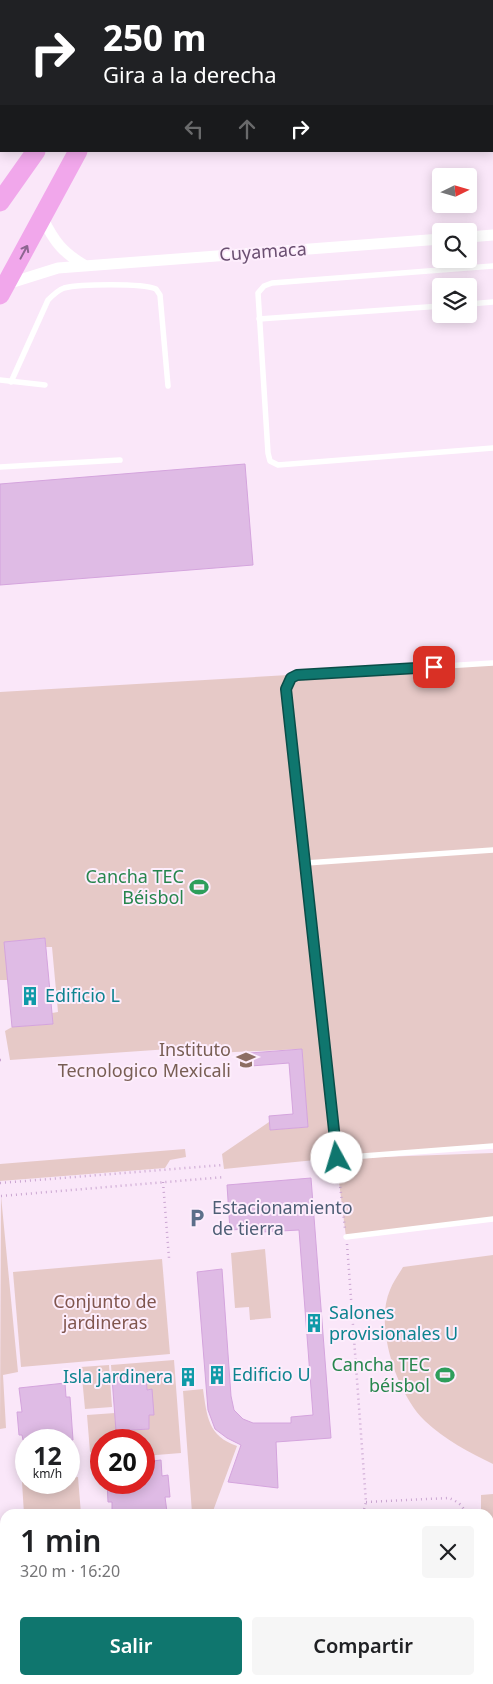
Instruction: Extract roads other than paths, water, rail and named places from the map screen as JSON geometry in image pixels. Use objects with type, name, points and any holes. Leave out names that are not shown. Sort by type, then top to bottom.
[{"type":"main road","points":[[5,192],[35,152]]},
{"type":"main road","points":[[4,289],[74,158],[89,152]]},
{"type":"street","points":[[42,219],[66,254],[84,265]]},
{"type":"street","points":[[477,236],[493,235]]},
{"type":"street","name":"Cuyamaca","points":[[4,289],[58,268],[84,265],[432,240]]},
{"type":"lane","points":[[493,266],[272,283],[264,286],[258,293],[270,460],[278,465],[493,448]]},
{"type":"lane","points":[[11,382],[48,300],[56,293],[64,288],[140,286],[156,289],[160,295],[168,386]]},
{"type":"lane","points":[[477,303],[493,302]]},
{"type":"lane","points":[[259,319],[432,307]]},
{"type":"lane","points":[[0,380],[45,385]]},
{"type":"lane","points":[[0,467],[120,460]]},
{"type":"lane","points":[[493,663],[297,675],[291,678],[286,696],[306,863],[337,1158],[493,1146]]},
{"type":"lane","points":[[306,863],[493,850]]},
{"type":"lane","points":[[346,1238],[493,1219]]},
{"type":"place","name":"Cancha TEC Béisbol","points":[[199,887]]},
{"type":"place","name":"Edificio L","points":[[30,996]]},
{"type":"place","name":"Instituto Tecnologico Mexicali","points":[[246,1060]]},
{"type":"place","name":"Estacionamiento de tierra","points":[[197,1218]]},
{"type":"place","name":"Salones provisionales U","points":[[314,1323]]},
{"type":"place","name":"Edificio U","points":[[217,1375]]},
{"type":"place","name":"Cancha TEC béisbol","points":[[445,1375]]},
{"type":"place","name":"Isla jardinera","points":[[188,1377]]},
{"type":"park label","name":"Conjunto de jardineras","points":[[105,1312]]}]
